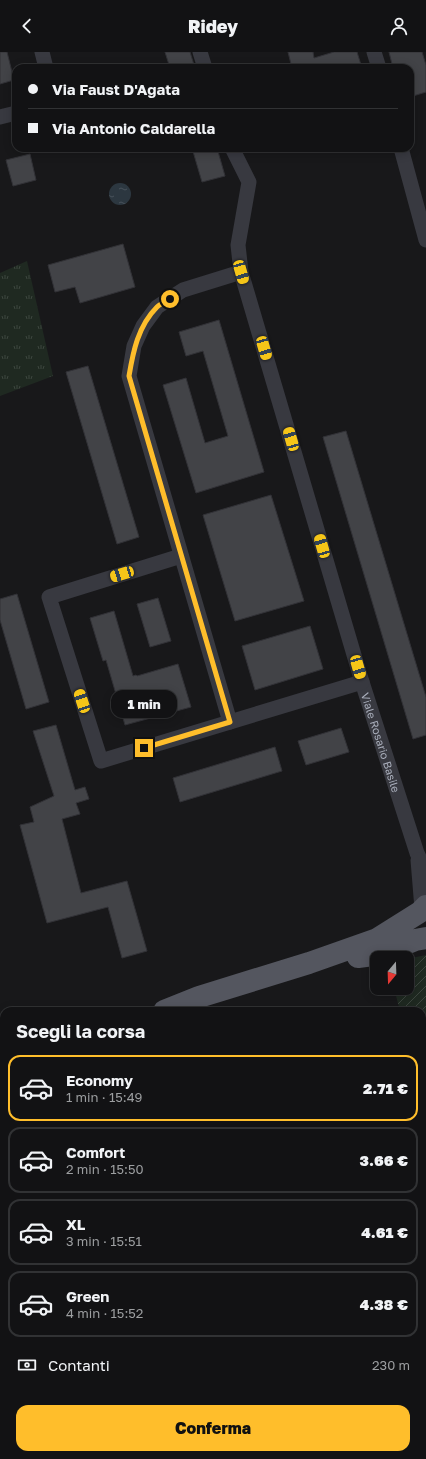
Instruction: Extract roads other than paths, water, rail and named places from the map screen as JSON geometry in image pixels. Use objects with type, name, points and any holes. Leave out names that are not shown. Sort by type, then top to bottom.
[{"type":"main road","points":[[423,909],[419,917],[419,926],[426,934]]},
{"type":"main road","points":[[174,1007],[199,997],[309,963],[377,939],[423,909]]},
{"type":"main road","points":[[309,963],[381,954],[415,940],[426,938]]},
{"type":"street","points":[[42,52],[45,64]]},
{"type":"street","points":[[200,52],[204,64]]},
{"type":"street","points":[[374,52],[378,64]]},
{"type":"street","points":[[0,117],[12,114]]},
{"type":"street","name":"Viale Rosario Basile","points":[[234,152],[249,182],[238,246],[241,272],[362,682],[417,853]]},
{"type":"street","points":[[402,152],[426,240]]},
{"type":"street","points":[[230,722],[129,376],[134,346],[143,326],[157,307],[183,290],[241,272]]},
{"type":"street","points":[[181,556],[49,597],[101,761],[362,682]]},
{"type":"street","points":[[417,853],[426,872]]},
{"type":"street","points":[[417,853],[423,909]]},
{"type":"water","points":[[116,183],[124,183],[131,190],[131,198],[124,205],[116,205],[109,198],[109,190]]}]
